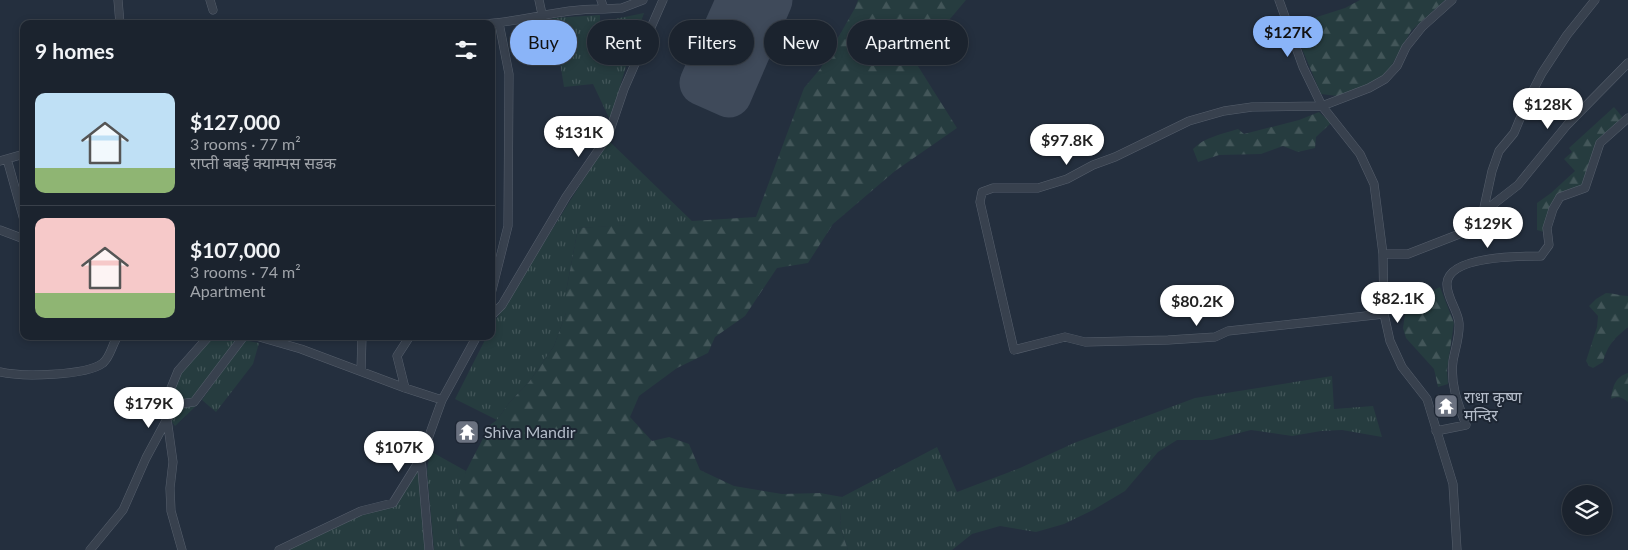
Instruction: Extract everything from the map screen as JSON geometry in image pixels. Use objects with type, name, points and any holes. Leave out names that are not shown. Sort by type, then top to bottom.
[{"type":"street","points":[[118,0],[120,20]]},
{"type":"street","points":[[210,0],[213,10]]},
{"type":"street","points":[[539,0],[542,14]]},
{"type":"street","points":[[601,0],[604,8]]},
{"type":"street","points":[[495,23],[587,8],[622,8],[643,0]]},
{"type":"street","points":[[495,312],[502,305],[566,197],[608,136],[624,89],[662,0]]},
{"type":"street","points":[[1279,0],[1304,67],[1322,106],[1360,154],[1374,184],[1383,254],[1384,314],[1390,341],[1402,367],[1427,399],[1453,484],[1457,550]]},
{"type":"street","points":[[1384,314],[1228,332],[1206,338],[1085,342],[1065,337],[1014,350],[980,202],[982,192],[993,188],[1038,188],[1067,179],[1189,121],[1224,111],[1252,107],[1322,106],[1370,88],[1385,79],[1397,66],[1406,47],[1422,27],[1452,0]]},
{"type":"street","points":[[1383,254],[1408,254],[1480,226],[1492,171],[1500,151],[1514,133],[1542,73],[1567,36],[1595,0]]},
{"type":"street","points":[[495,278],[508,226],[509,74],[499,23]]},
{"type":"street","points":[[1482,213],[1518,185],[1567,125],[1628,63]]},
{"type":"street","points":[[1436,431],[1466,425],[1454,386],[1453,363],[1459,322],[1447,284],[1449,275],[1455,269],[1478,261],[1541,256],[1549,245],[1547,228],[1553,210],[1560,198],[1585,188],[1600,143],[1628,118]]},
{"type":"street","points":[[20,155],[4,160],[20,208]]},
{"type":"street","points":[[0,230],[20,238]]},
{"type":"street","points":[[0,372],[29,375],[92,370],[106,360],[116,340]]},
{"type":"street","points":[[182,550],[171,511],[172,462],[167,419],[167,398],[178,371],[205,340]]},
{"type":"street","points":[[90,550],[123,510],[146,458],[167,419],[180,404],[194,402],[241,340]]},
{"type":"street","points":[[270,340],[301,349],[442,400]]},
{"type":"street","points":[[361,371],[362,340]]},
{"type":"street","points":[[405,388],[397,356],[407,340]]},
{"type":"street","points":[[279,550],[361,511],[393,504],[421,458],[442,400],[475,340]]},
{"type":"street","points":[[421,458],[429,550]]},
{"type":"green space","points":[[858,0],[966,0],[949,20],[848,20]]},
{"type":"green space","points":[[1360,0],[1445,0],[1411,31],[1389,70],[1379,79],[1367,87],[1337,96],[1321,94],[1292,25],[1345,8]]},
{"type":"green space","points":[[644,13],[642,20],[610,20]]},
{"type":"green space","points":[[600,15],[600,20],[587,20],[587,65],[626,65],[610,120],[593,84],[564,87],[560,65],[577,65],[577,20],[553,20],[553,18]]},
{"type":"green space","points":[[847,22],[847,65],[917,65],[957,128],[895,171],[833,224],[808,263],[777,268],[745,316],[715,337],[708,353],[677,368],[639,396],[630,417],[652,441],[669,437],[689,444],[700,470],[734,486],[782,494],[820,493],[842,497],[840,527],[848,550],[461,550],[456,516],[466,471],[490,425],[497,420],[509,403],[529,382],[554,346],[566,313],[566,292],[578,228],[756,217],[804,88],[822,65],[837,65],[837,39]]},
{"type":"green space","points":[[1614,107],[1624,119],[1599,142],[1584,186],[1561,193],[1544,232],[1537,230],[1537,203],[1575,171],[1564,159],[1572,152],[1569,148]]},
{"type":"green space","points":[[1319,112],[1331,123],[1316,137],[1315,148],[1298,152],[1283,146],[1261,154],[1219,155],[1198,162],[1193,149],[1197,145],[1220,134],[1238,129],[1244,134],[1299,120]]},
{"type":"green space","points":[[608,140],[693,222],[578,228],[566,292],[566,313],[554,346],[529,382],[509,403],[497,420],[455,399],[485,340],[495,340],[495,322]]},
{"type":"green space","points":[[1440,287],[1454,323],[1447,370],[1448,384],[1438,387],[1434,369],[1406,338],[1403,328],[1405,314],[1411,304],[1421,296]]},
{"type":"green space","points":[[1606,293],[1628,296],[1628,327],[1612,342],[1603,362],[1593,368],[1586,361],[1597,327],[1598,316],[1589,306]]},
{"type":"green space","points":[[208,340],[239,340],[194,399],[180,400],[170,411],[173,389],[189,362]]},
{"type":"green space","points":[[244,340],[259,343],[253,364],[216,412],[202,400]]},
{"type":"green space","points":[[1628,373],[1628,402],[1620,398],[1611,399],[1615,383],[1620,377]]},
{"type":"green space","points":[[1332,376],[1334,409],[1373,406],[1382,437],[1342,430],[1321,431],[1292,436],[1251,430],[1212,440],[1177,440],[1158,452],[1125,491],[1093,510],[1064,524],[1036,532],[1000,526],[972,534],[952,550],[848,550],[840,527],[842,497],[937,447],[957,492],[1020,468],[1074,443],[1195,398]]},
{"type":"green space","points":[[197,405],[175,426],[171,421],[181,407]]},
{"type":"green space","points":[[430,451],[466,471],[456,516],[461,550],[434,550],[427,471]]},
{"type":"green space","points":[[419,469],[426,550],[286,550],[364,514],[395,506]]},
{"type":"runway","points":[[739,0],[702,83],[729,95],[770,0]]},
{"type":"place","name":"राधा कृष्ण मन्दिर","points":[[1446,406]]},
{"type":"place","name":"Shiva Mandir","points":[[467,432]]}]
